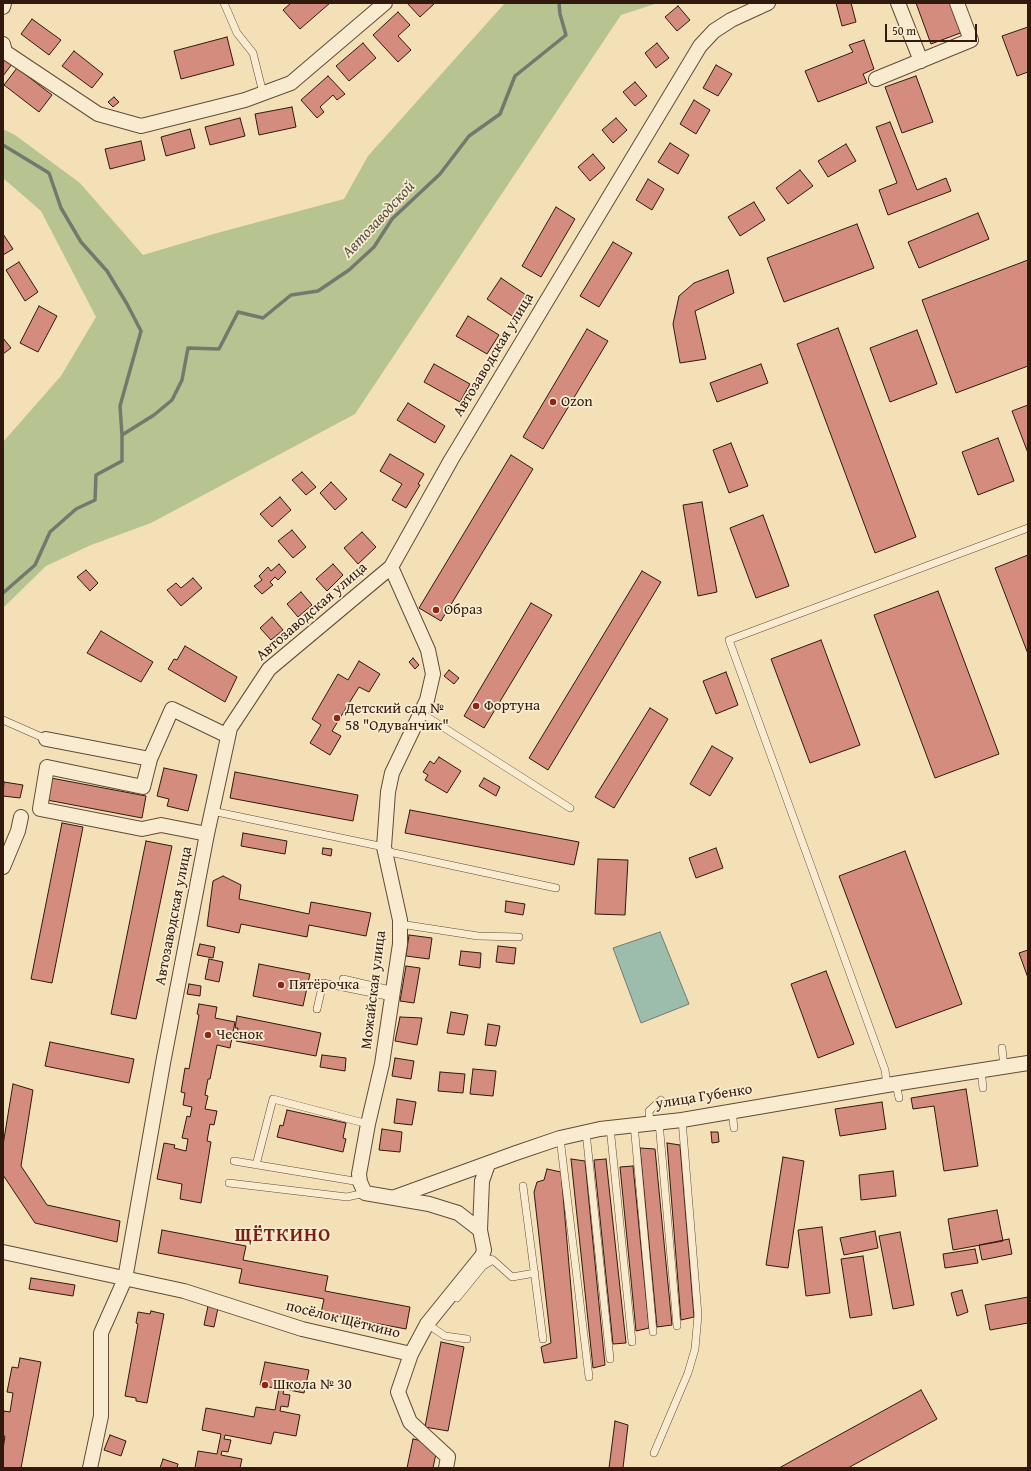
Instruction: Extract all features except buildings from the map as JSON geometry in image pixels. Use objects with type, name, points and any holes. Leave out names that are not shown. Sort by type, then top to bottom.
[{"type":"street","points":[[3,7],[4,3]]},
{"type":"street","points":[[3,44],[5,52],[98,114],[141,126],[245,100],[291,83],[385,3]]},
{"type":"street","name":"Автозаводская улица","points":[[90,1468],[101,1416],[101,1333],[125,1279],[163,1063],[207,834],[230,728],[269,669],[391,567],[451,460],[700,46],[714,31],[731,20],[768,3]]},
{"type":"street","points":[[898,3],[921,61]]},
{"type":"street","points":[[876,79],[971,40],[957,3]]},
{"type":"street","name":"Можайская улица","points":[[362,1188],[360,1174],[368,1124],[382,1064],[389,993],[400,944],[400,924],[384,849],[388,792],[392,773],[428,700],[433,674],[428,650],[391,567]]},
{"type":"street","points":[[207,834],[161,825],[142,829],[40,809],[47,767],[143,787],[150,759],[172,709],[228,736]]},
{"type":"street","points":[[46,739],[150,759]]},
{"type":"street","points":[[3,867],[18,831],[20,817]]},
{"type":"street","name":"улица Губенко","points":[[394,1197],[560,1138],[586,1132],[634,1124],[682,1120],[892,1084],[1028,1063]]},
{"type":"street","points":[[488,1164],[482,1181],[480,1230],[484,1250],[488,1258]]},
{"type":"street","points":[[362,1188],[394,1197],[429,1204],[458,1213],[480,1230]]},
{"type":"street","name":"посёлок Щёткино","points":[[3,1252],[184,1291],[302,1329],[411,1354],[433,1322],[488,1258]]},
{"type":"street","points":[[411,1354],[398,1392],[410,1422],[448,1457],[446,1468]]},
{"type":"lane","points":[[224,3],[238,33],[253,53],[263,94]]},
{"type":"lane","points":[[899,1098],[885,1070],[730,640],[1028,528]]},
{"type":"lane","points":[[422,713],[570,808]]},
{"type":"lane","points":[[3,720],[46,739]]},
{"type":"lane","points":[[212,811],[556,888]]},
{"type":"lane","points":[[400,924],[478,936],[519,937]]},
{"type":"lane","points":[[343,979],[389,993]]},
{"type":"lane","points":[[317,1009],[323,982],[389,993]]},
{"type":"lane","points":[[1002,1048],[1004,1067]]},
{"type":"lane","points":[[981,1070],[983,1088]]},
{"type":"lane","points":[[256,1165],[273,1099],[368,1124]]},
{"type":"lane","points":[[661,1100],[650,1111],[654,1122],[677,1326]]},
{"type":"lane","points":[[732,1111],[734,1128]]},
{"type":"lane","points":[[654,1453],[688,1373],[694,1349],[698,1315],[682,1120]]},
{"type":"lane","points":[[634,1124],[653,1332]]},
{"type":"lane","points":[[610,1128],[632,1342]]},
{"type":"lane","points":[[586,1132],[610,1359]]},
{"type":"lane","points":[[560,1138],[589,1377]]},
{"type":"lane","points":[[234,1161],[362,1188]]},
{"type":"lane","points":[[229,1183],[347,1197],[362,1188]]},
{"type":"lane","points":[[523,1186],[543,1339]]},
{"type":"lane","points":[[488,1258],[512,1277],[535,1273]]},
{"type":"lane","points":[[433,1322],[445,1336],[467,1340]]},
{"type":"green space","points":[[505,3],[658,3],[621,15],[355,414],[151,523],[91,545],[46,566],[3,608],[3,442],[61,376],[96,317],[41,211],[3,178],[3,129],[15,135],[80,183],[143,255],[217,233],[344,199],[368,156]]},
{"type":"shaded area","points":[[660,932],[689,1004],[641,1023],[613,948]]},
{"type":"waterway","name":"Автозаводской","points":[[3,593],[35,565],[50,532],[76,509],[95,500],[96,475],[122,461],[122,435],[154,415],[172,400],[182,380],[188,348],[219,349],[238,312],[263,318],[291,295],[318,291],[349,270],[374,247],[392,219],[440,174],[469,136],[500,114],[515,76],[566,35],[560,14],[559,3]]},
{"type":"waterway","points":[[3,145],[49,173],[61,208],[81,242],[107,271],[141,331],[120,406],[122,435]]},
{"type":"place","name":"Ozon","points":[[553,402]]},
{"type":"place","name":"Образ","points":[[436,610]]},
{"type":"place","name":"Фортуна","points":[[476,706]]},
{"type":"place","name":"Детский сад № 58 \"Одуванчик\"","points":[[337,718]]},
{"type":"place","name":"Пятёрочка","points":[[281,985]]},
{"type":"place","name":"Чеснок","points":[[208,1035]]},
{"type":"place","name":"Школа № 30","points":[[265,1385]]},
{"type":"district","name":"ЩЁТКИНО","points":[[283,1236]]}]
